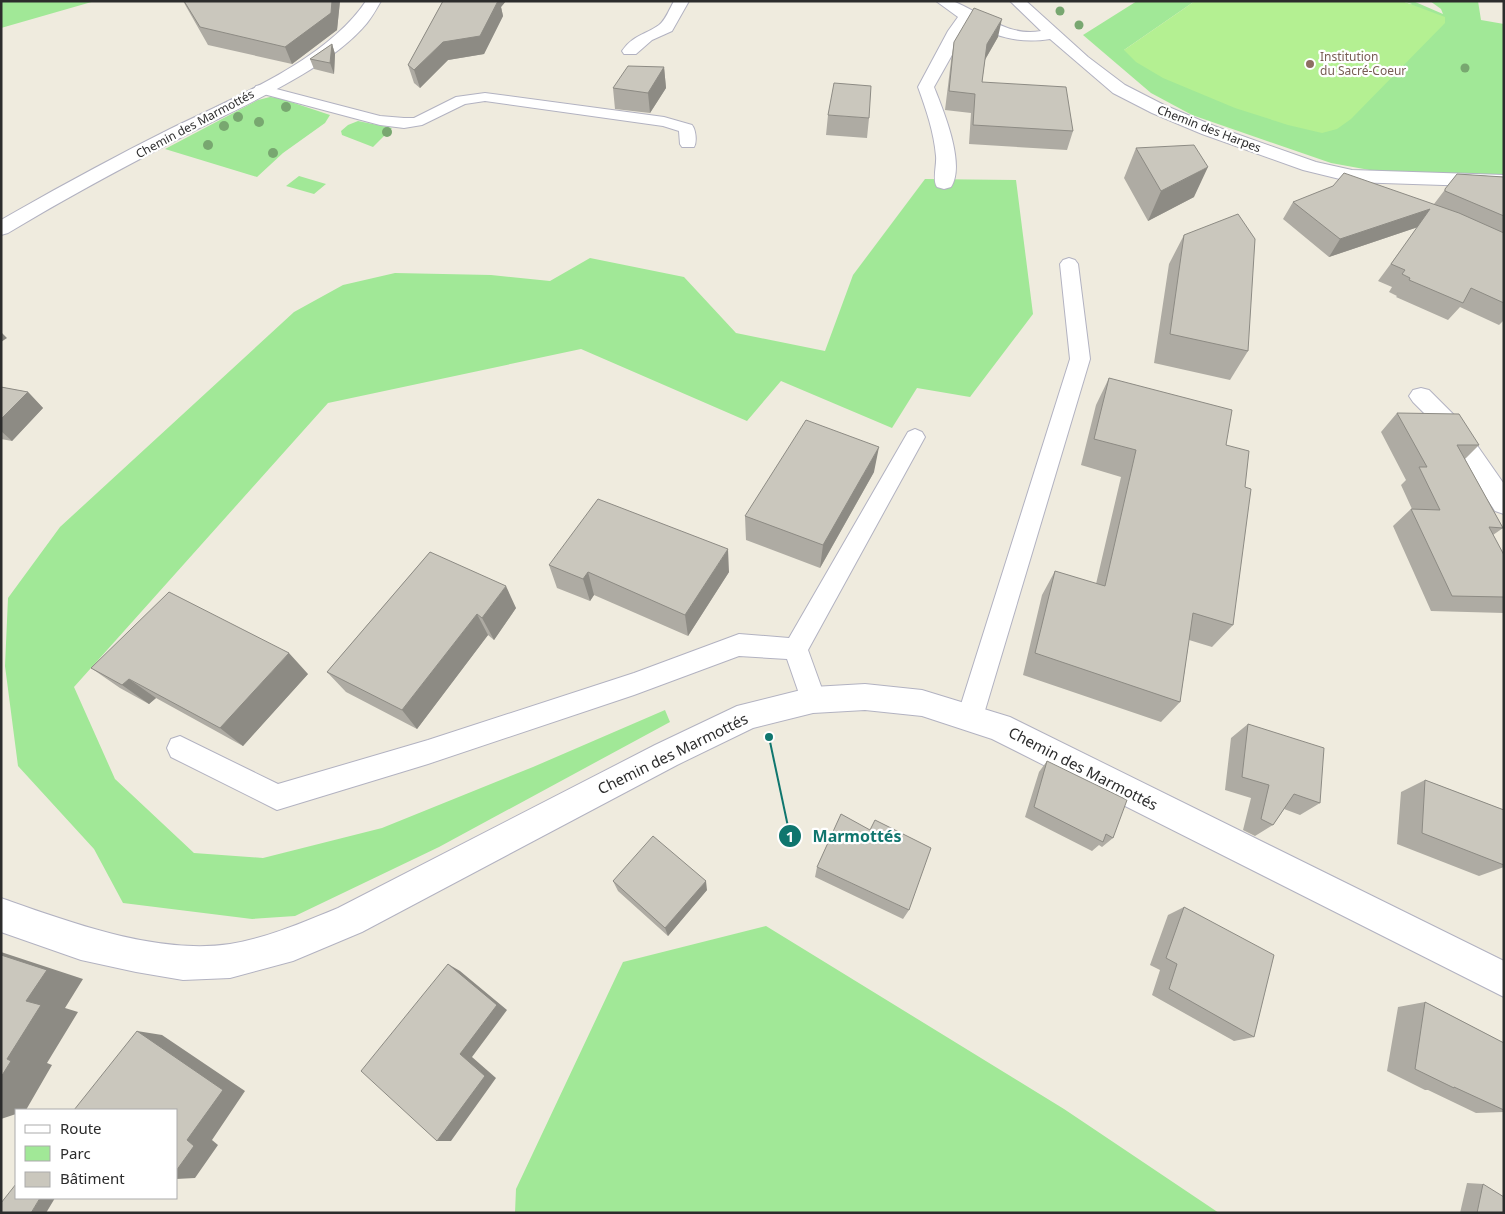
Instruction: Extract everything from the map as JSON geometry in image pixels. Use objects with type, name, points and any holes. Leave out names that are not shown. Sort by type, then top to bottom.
[{"type":"street","name":"Chemin des Marmottés","points":[[1,229],[137,154],[261,89],[323,53],[365,18],[374,1]]},
{"type":"street","points":[[630,51],[646,37],[666,28],[682,1]]},
{"type":"street","points":[[944,1],[967,16],[1018,36],[1031,38],[1052,34]]},
{"type":"street","name":"Chemin des Harpes","points":[[1017,1],[1108,82],[1131,96],[1208,130],[1310,166],[1369,178],[1504,181]]},
{"type":"street","points":[[944,183],[947,168],[939,121],[926,87],[956,31],[967,16]]},
{"type":"street","points":[[1310,166],[1375,195]]},
{"type":"street","points":[[1421,396],[1452,427],[1504,504]]},
{"type":"street","name":"Chemin des Marmottés","points":[[1,915],[81,942],[136,955],[183,963],[230,961],[293,944],[350,920],[518,831],[748,716],[813,700],[875,698],[922,703],[970,717],[1008,732],[1504,980]]},
{"type":"lane","points":[[261,89],[380,120],[404,123],[417,122],[461,100],[485,97],[664,122],[687,128],[688,144]]},
{"type":"lane","points":[[970,717],[1080,359],[1070,264]]},
{"type":"lane","points":[[813,700],[796,649],[915,437]]},
{"type":"lane","points":[[180,748],[277,797],[428,752],[634,684],[739,645],[796,649]]},
{"type":"green space","points":[[1,1],[95,1],[1,28]]},
{"type":"green space","name":"Institution du Sacré-Coeur","points":[[1137,1],[1195,1],[1124,50],[1412,4],[1402,1],[1413,1],[1443,14],[1441,9],[1430,1],[1478,1],[1481,20],[1504,24],[1504,175],[1386,173],[1331,163],[1192,115],[1151,93],[1083,35]]},
{"type":"green space","points":[[1195,1],[1402,1],[1445,17],[1445,23],[1351,119],[1337,129],[1322,133],[1288,125],[1235,108],[1163,78],[1136,62],[1124,50]]},
{"type":"green space","points":[[270,97],[279,98],[330,115],[325,123],[283,153],[257,177],[165,149],[258,100]]},
{"type":"green space","points":[[358,121],[392,128],[373,147],[342,135],[341,131],[348,125]]},
{"type":"green space","points":[[299,176],[326,184],[314,194],[286,186]]},
{"type":"green space","points":[[925,179],[1016,180],[1033,314],[970,397],[917,388],[892,428],[781,381],[747,421],[581,349],[328,403],[74,687],[115,779],[194,853],[263,858],[382,828],[533,767],[665,710],[670,722],[439,847],[295,916],[252,919],[123,903],[94,849],[18,766],[5,666],[8,598],[60,527],[294,312],[343,285],[395,273],[491,275],[550,281],[590,258],[684,277],[736,333],[825,351],[853,275]]},
{"type":"green space","points":[[766,926],[1064,1109],[1219,1213],[515,1213],[516,1189],[623,962]]},
{"type":"building","points":[[184,1],[332,1],[331,13],[285,47],[200,27]]},
{"type":"building","points":[[443,1],[498,1],[480,36],[443,42],[414,70],[408,65]]},
{"type":"building","points":[[974,8],[1002,19],[987,44],[982,82],[1066,87],[1073,131],[973,125],[975,94],[949,91],[954,42]]},
{"type":"building","points":[[332,44],[330,63],[310,59]]},
{"type":"building","points":[[628,66],[664,67],[648,93],[613,88]]},
{"type":"building","points":[[834,83],[871,86],[869,118],[828,115]]},
{"type":"building","points":[[1194,145],[1208,167],[1161,191],[1136,148]]},
{"type":"building","points":[[1344,173],[1459,213],[1504,233],[1504,303],[1471,288],[1463,303],[1409,280],[1410,278],[1402,274],[1405,270],[1391,264],[1430,209],[1340,239],[1293,202],[1333,186]]},
{"type":"building","points":[[1457,174],[1504,177],[1504,216],[1445,191]]},
{"type":"building","points":[[1238,214],[1255,239],[1248,351],[1170,334],[1184,235]]},
{"type":"building","points":[[1109,378],[1232,410],[1226,445],[1249,451],[1245,487],[1251,489],[1233,625],[1193,613],[1180,702],[1035,653],[1055,571],[1105,586],[1136,450],[1094,439]]},
{"type":"building","points":[[1,387],[28,392],[1,419]]},
{"type":"building","points":[[1397,413],[1459,414],[1479,445],[1457,445],[1503,528],[1489,527],[1504,555],[1504,597],[1452,596],[1411,509],[1440,510],[1419,467],[1427,467]]},
{"type":"building","points":[[806,420],[879,447],[823,545],[745,516]]},
{"type":"building","points":[[598,499],[728,549],[685,615],[588,572],[583,579],[549,565]]},
{"type":"building","points":[[430,552],[506,586],[482,618],[477,614],[402,710],[327,672]]},
{"type":"building","points":[[169,592],[289,653],[220,728],[129,679],[122,685],[91,668]]},
{"type":"building","points":[[1248,724],[1324,748],[1320,803],[1294,794],[1273,825],[1261,819],[1269,785],[1242,777]]},
{"type":"building","points":[[1047,761],[1127,800],[1113,838],[1106,834],[1103,842],[1034,807]]},
{"type":"building","points":[[1425,780],[1504,810],[1504,865],[1422,833]]},
{"type":"building","points":[[841,814],[870,830],[875,820],[931,848],[909,910],[817,867]]},
{"type":"building","points":[[653,836],[706,881],[665,928],[613,881]]},
{"type":"building","points":[[1184,907],[1274,955],[1254,1037],[1169,989],[1177,964],[1166,958]]},
{"type":"building","points":[[1,955],[47,970],[26,1001],[41,1005],[7,1059],[11,1061],[1,1077]]},
{"type":"building","points":[[448,964],[497,1005],[460,1054],[485,1076],[437,1141],[361,1071]]},
{"type":"building","points":[[1425,1002],[1504,1043],[1504,1110],[1415,1069]]},
{"type":"building","points":[[137,1031],[223,1090],[187,1140],[194,1146],[178,1168],[178,1109],[75,1109]]},
{"type":"building","points":[[1483,1184],[1504,1197],[1504,1213],[1477,1213]]},
{"type":"building","points":[[15,1185],[15,1199],[39,1199],[31,1213],[1,1213],[1,1203]]},
{"type":"place","name":"Institution du Sacré-Coeur","points":[[1310,64]]},
{"type":"place","name":"Marmottés","points":[[769,737]]}]
